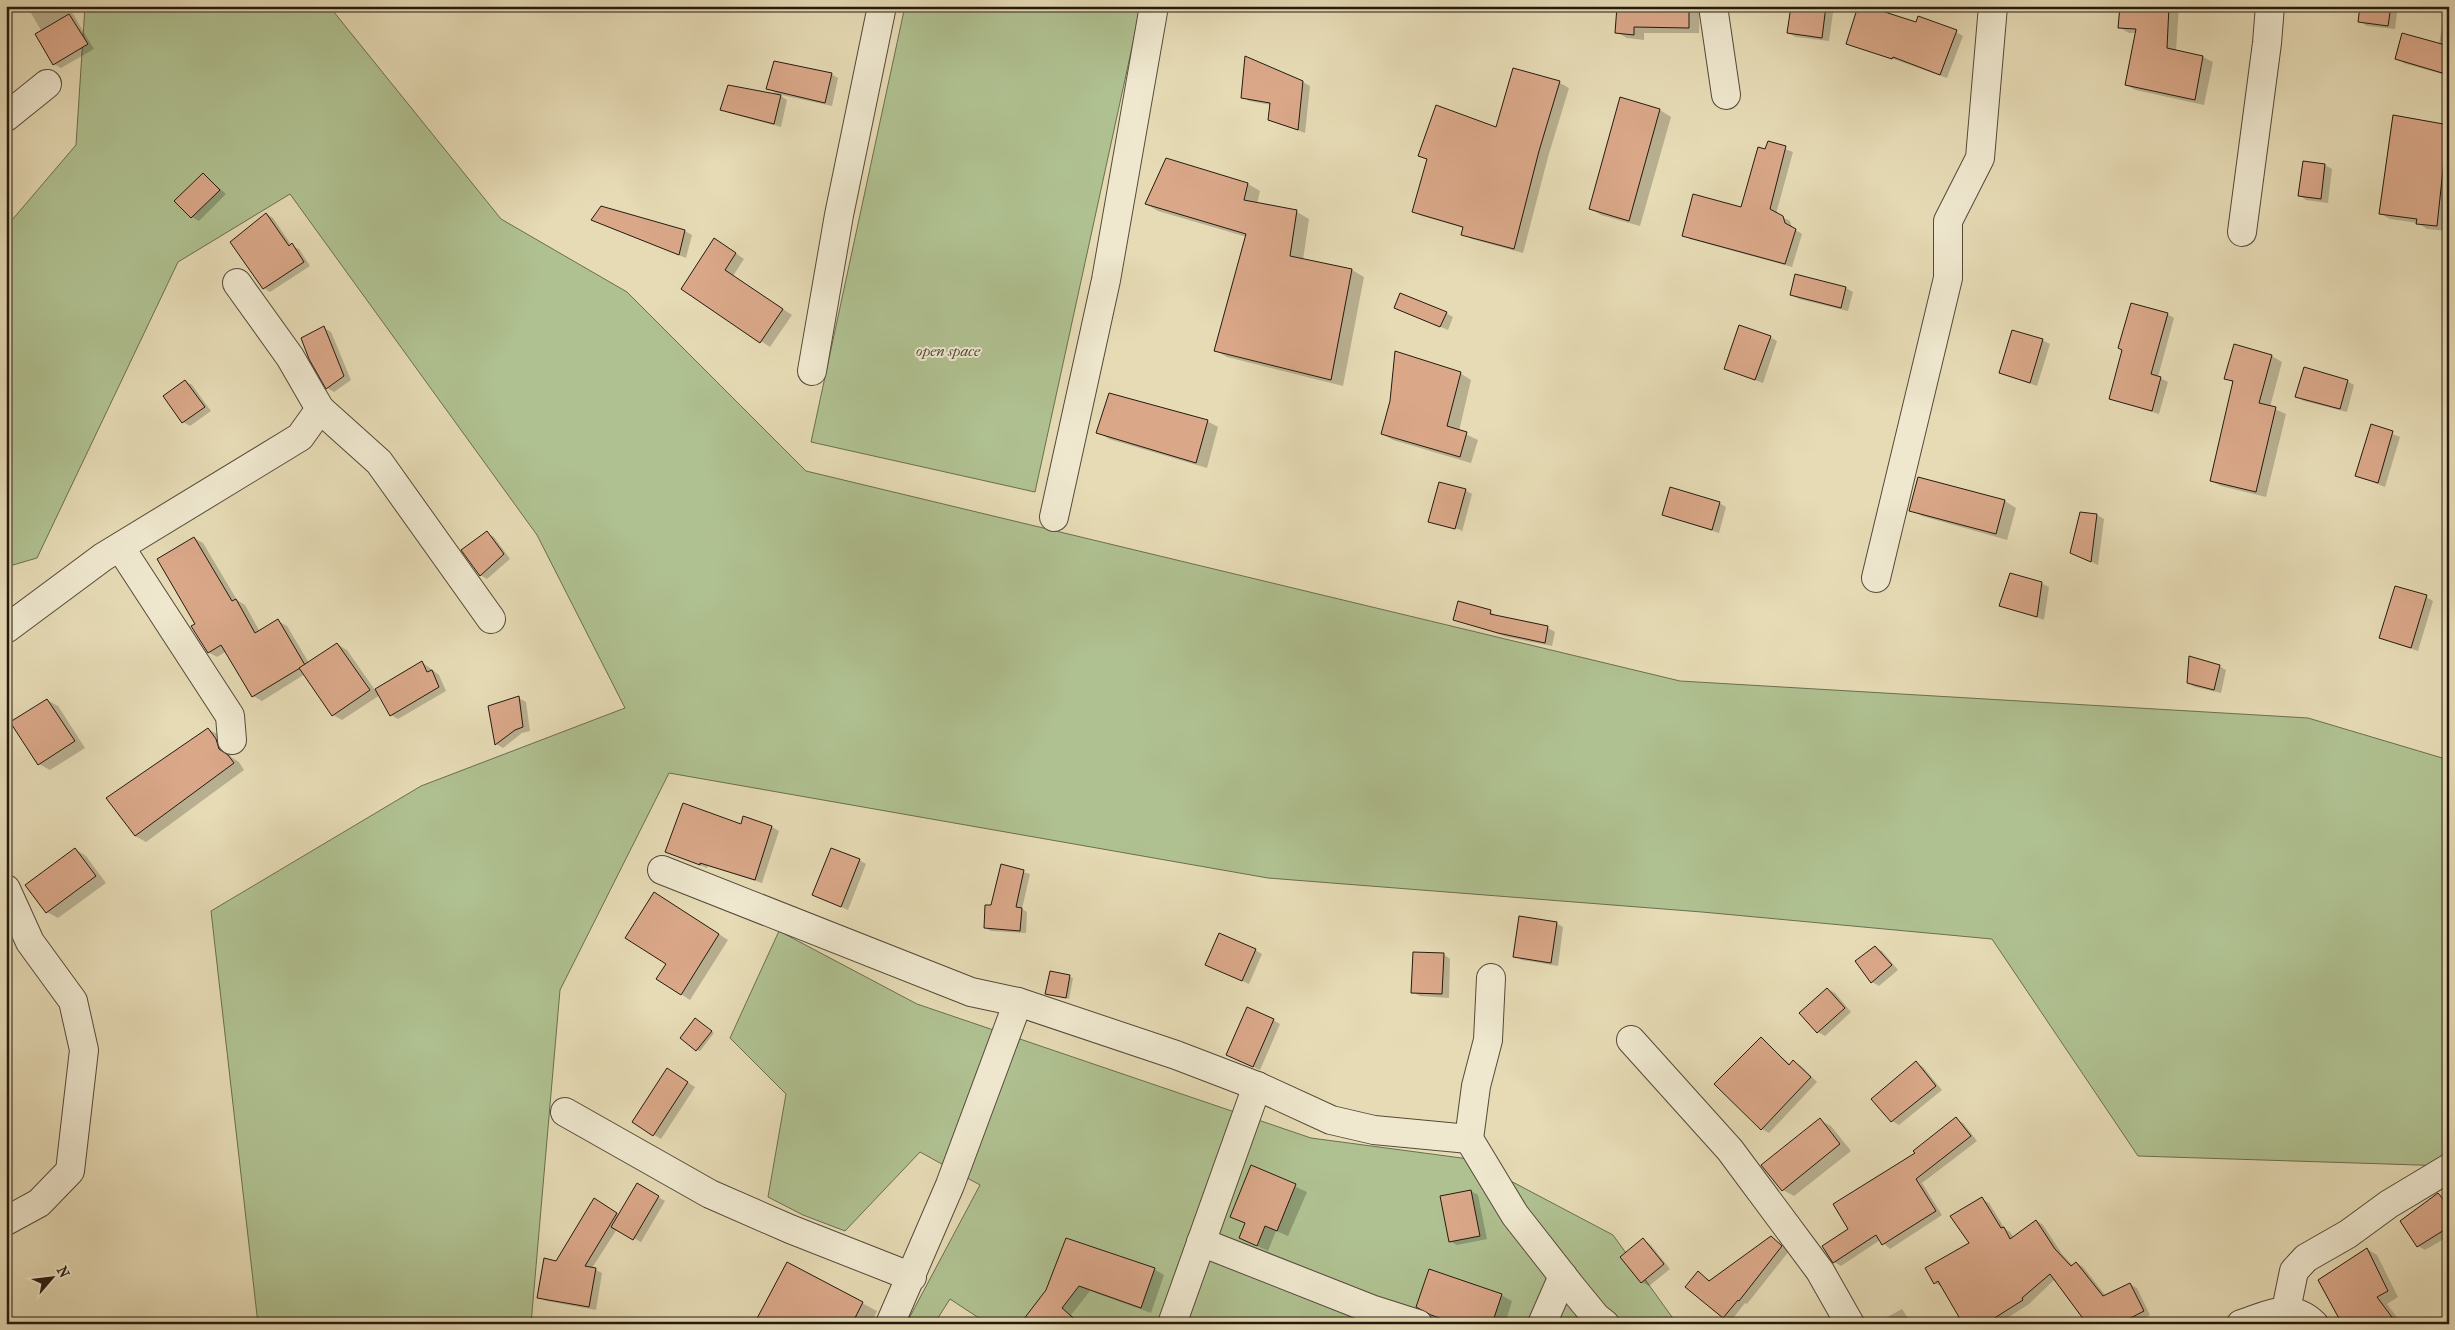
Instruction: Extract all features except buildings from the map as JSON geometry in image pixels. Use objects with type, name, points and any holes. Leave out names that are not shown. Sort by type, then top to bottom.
[{"type":"street","points":[[812,371],[839,215],[882,6]]},
{"type":"street","points":[[1054,517],[1106,280],[1154,6]]},
{"type":"street","points":[[1713,6],[1726,95]]},
{"type":"street","points":[[1876,578],[1948,278],[1948,221],[1980,158],[1993,6]]},
{"type":"street","points":[[2242,232],[2267,43],[2270,6]]},
{"type":"street","points":[[6,117],[47,84]]},
{"type":"street","points":[[236,283],[290,357],[320,409],[379,462],[491,619]]},
{"type":"street","points":[[6,629],[120,547],[300,437],[320,409]]},
{"type":"street","points":[[120,547],[230,716],[232,740]]},
{"type":"street","points":[[662,870],[972,992],[1018,1002],[1176,1055],[1257,1086],[1331,1120],[1374,1130],[1469,1139]]},
{"type":"street","points":[[6,890],[30,942],[73,1001],[84,1050],[70,1171],[39,1203],[6,1221]]},
{"type":"street","points":[[1491,978],[1488,1040],[1476,1086],[1469,1139],[1515,1215],[1596,1317],[1604,1324]]},
{"type":"street","points":[[890,1324],[912,1277],[950,1185],[1018,1002]]},
{"type":"street","points":[[1631,1040],[1730,1150],[1820,1271],[1850,1324]]},
{"type":"street","points":[[1172,1324],[1257,1086]]},
{"type":"street","points":[[565,1112],[710,1194],[790,1229],[912,1277]]},
{"type":"street","points":[[2286,1310],[2294,1271],[2306,1258],[2348,1234],[2389,1204],[2449,1168]]},
{"type":"street","points":[[1201,1242],[1371,1309],[1418,1324]]},
{"type":"street","points":[[1542,1324],[1563,1276]]},
{"type":"street","points":[[2241,1324],[2286,1310],[2305,1315],[2314,1324]]},
{"type":"green space","points":[[85,6],[329,6],[501,219],[627,292],[806,471],[1680,681],[2308,718],[2449,760],[2449,1166],[2138,1156],[1992,939],[1702,912],[1268,878],[669,773],[560,990],[531,1324],[258,1324],[211,911],[421,786],[625,708],[537,535],[290,194],[178,262],[37,558],[6,567],[6,227],[76,145]]},
{"type":"green space","name":"open space","points":[[905,6],[1141,6],[1035,492],[811,442]]},
{"type":"green space","points":[[779,931],[917,1004],[1311,1138],[1469,1159],[1613,1235],[1677,1324],[988,1324],[950,1299],[934,1324],[906,1324],[980,1185],[920,1152],[845,1231],[803,1215],[768,1197],[786,1094],[730,1038]]}]
